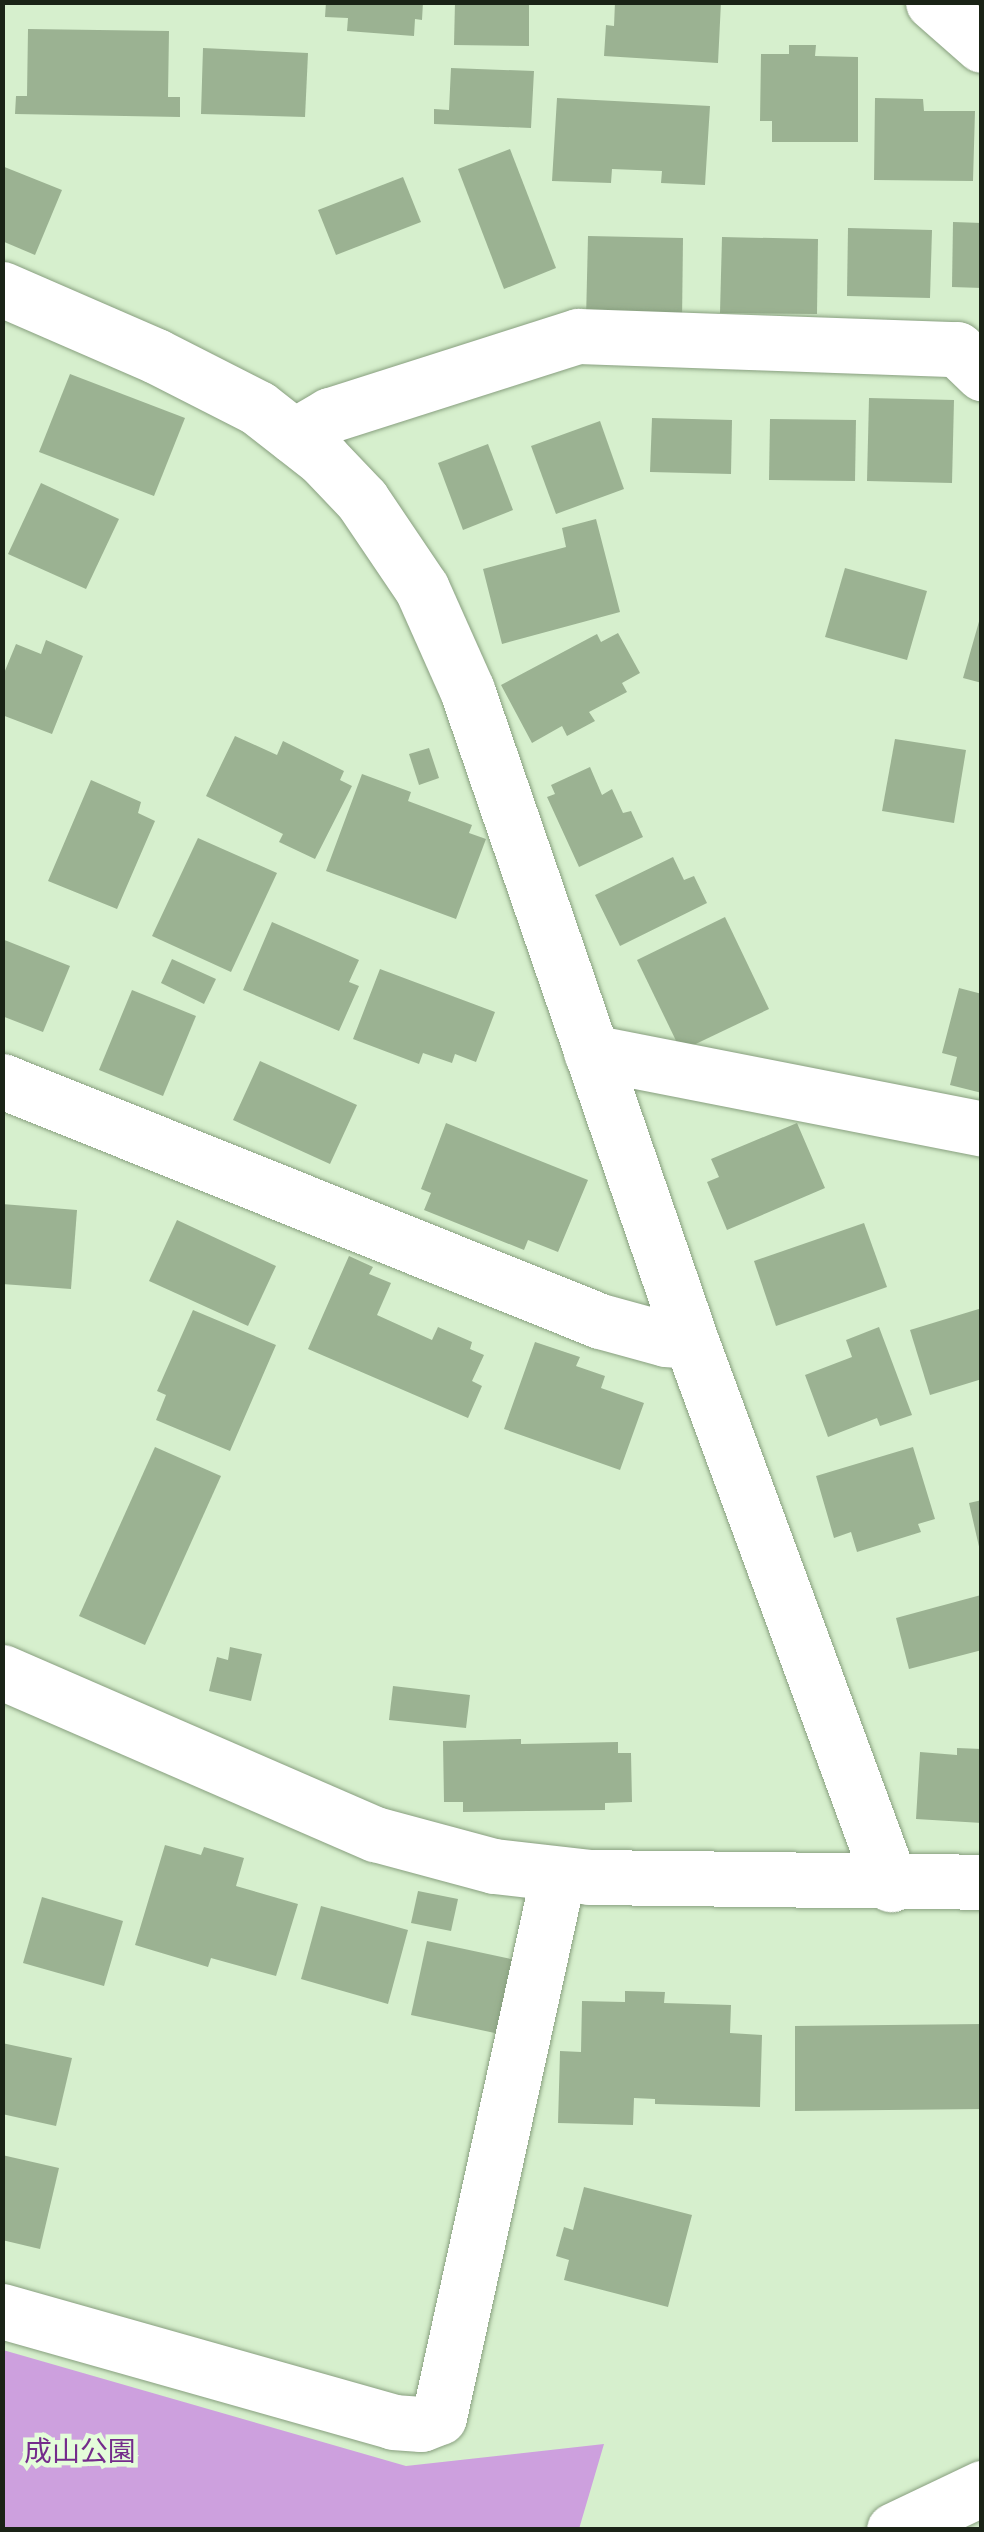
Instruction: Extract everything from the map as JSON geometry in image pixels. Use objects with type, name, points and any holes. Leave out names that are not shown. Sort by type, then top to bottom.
[{"type":"street","points":[[934,2],[982,45]]},
{"type":"street","points":[[2,289],[214,384],[258,408],[294,436],[323,459],[384,530],[449,642],[691,1340],[891,1884]]},
{"type":"street","points":[[294,436],[330,415],[578,336],[957,349],[982,373]]},
{"type":"street","points":[[590,1052],[982,1129]]},
{"type":"street","points":[[2,1081],[600,1321],[666,1339],[691,1340]]},
{"type":"street","points":[[2,1672],[375,1834],[494,1866],[558,1874],[891,1884],[982,1882]]},
{"type":"street","points":[[2,2311],[393,2422],[421,2424],[439,2417],[558,1874]]},
{"type":"street","points":[[894,2530],[982,2488]]},
{"type":"green space","name":"成山公園","points":[[3,2350],[406,2466],[604,2444],[579,2529],[3,2529]]},
{"type":"building","points":[[326,2],[423,2],[422,20],[415,19],[414,36],[347,31],[348,18],[325,17]]},
{"type":"building","points":[[455,2],[529,2],[529,46],[454,45]]},
{"type":"building","points":[[615,2],[721,2],[718,63],[604,56],[606,25],[614,26]]},
{"type":"building","points":[[28,29],[169,31],[168,97],[180,97],[180,117],[15,114],[16,96],[27,96]]},
{"type":"building","points":[[789,45],[816,45],[815,56],[858,57],[858,142],[772,142],[772,121],[760,121],[761,54],[789,54]]},
{"type":"building","points":[[203,48],[308,53],[305,117],[201,114]]},
{"type":"building","points":[[451,68],[534,71],[531,128],[434,124],[434,109],[449,110]]},
{"type":"building","points":[[557,98],[710,106],[705,185],[661,183],[662,171],[612,169],[611,183],[552,181]]},
{"type":"building","points":[[875,98],[923,99],[924,111],[975,111],[973,181],[874,180]]},
{"type":"building","points":[[510,149],[556,268],[504,289],[458,169]]},
{"type":"building","points":[[2,166],[62,190],[35,255],[2,241]]},
{"type":"building","points":[[403,177],[421,222],[336,255],[318,210]]},
{"type":"building","points":[[953,222],[982,223],[982,288],[952,287]]},
{"type":"building","points":[[848,228],[932,230],[930,298],[847,296]]},
{"type":"building","points":[[588,236],[683,238],[682,322],[586,320]]},
{"type":"building","points":[[722,237],[818,239],[817,314],[720,313]]},
{"type":"building","points":[[70,374],[185,418],[154,496],[39,452]]},
{"type":"building","points":[[869,398],[954,400],[952,483],[867,481]]},
{"type":"building","points":[[652,418],[732,420],[731,474],[650,472]]},
{"type":"building","points":[[770,419],[856,420],[855,481],[769,480]]},
{"type":"building","points":[[600,421],[624,489],[556,514],[531,446]]},
{"type":"building","points":[[488,444],[513,510],[463,530],[438,463]]},
{"type":"building","points":[[41,483],[119,519],[86,589],[8,554]]},
{"type":"building","points":[[596,519],[620,612],[502,644],[483,569],[566,547],[562,528]]},
{"type":"building","points":[[845,568],[927,591],[907,660],[825,637]]},
{"type":"building","points":[[982,618],[982,683],[963,678]]},
{"type":"building","points":[[618,633],[640,673],[622,683],[627,692],[589,712],[595,721],[567,736],[562,726],[532,743],[501,685],[597,634],[601,642]]},
{"type":"building","points":[[46,640],[83,656],[52,734],[2,715],[2,678],[16,644],[41,654]]},
{"type":"building","points":[[235,736],[277,755],[283,741],[344,771],[340,780],[352,786],[315,859],[279,842],[283,834],[206,796]]},
{"type":"building","points":[[895,739],[966,750],[954,823],[882,811]]},
{"type":"building","points":[[429,748],[439,778],[419,785],[409,754]]},
{"type":"building","points":[[590,767],[602,795],[612,789],[623,813],[631,811],[643,837],[579,867],[547,797],[555,794],[551,785]]},
{"type":"building","points":[[362,774],[411,792],[408,801],[472,825],[469,833],[486,839],[456,919],[326,871]]},
{"type":"building","points":[[91,780],[141,802],[138,813],[155,821],[117,909],[48,881]]},
{"type":"building","points":[[198,838],[277,873],[231,972],[152,936]]},
{"type":"building","points":[[673,857],[684,880],[694,876],[707,903],[620,946],[595,895]]},
{"type":"building","points":[[725,917],[769,1009],[681,1051],[637,960]]},
{"type":"building","points":[[272,922],[359,960],[349,982],[359,986],[339,1031],[243,990]]},
{"type":"building","points":[[2,939],[70,966],[43,1032],[2,1016]]},
{"type":"building","points":[[172,959],[216,979],[204,1004],[161,983]]},
{"type":"building","points":[[380,969],[495,1012],[476,1062],[455,1054],[452,1063],[423,1053],[419,1064],[353,1039]]},
{"type":"building","points":[[959,988],[982,994],[982,1093],[950,1085],[957,1057],[942,1053]]},
{"type":"building","points":[[132,990],[196,1016],[163,1096],[99,1070]]},
{"type":"building","points":[[260,1061],[357,1105],[330,1164],[233,1120]]},
{"type":"building","points":[[446,1123],[588,1180],[558,1252],[528,1240],[524,1250],[424,1210],[431,1193],[421,1189]]},
{"type":"building","points":[[797,1123],[825,1188],[727,1230],[707,1182],[719,1177],[711,1159]]},
{"type":"building","points":[[2,1204],[77,1210],[71,1289],[2,1284]]},
{"type":"building","points":[[177,1220],[276,1266],[248,1326],[149,1281]]},
{"type":"building","points":[[864,1223],[887,1287],[776,1326],[754,1261]]},
{"type":"building","points":[[349,1256],[373,1267],[369,1274],[391,1283],[377,1315],[432,1340],[438,1327],[472,1342],[470,1349],[484,1355],[472,1381],[482,1386],[468,1418],[308,1349]]},
{"type":"building","points":[[982,1308],[982,1379],[930,1395],[910,1330]]},
{"type":"building","points":[[193,1310],[276,1345],[230,1451],[156,1420],[166,1395],[157,1391]]},
{"type":"building","points":[[879,1327],[912,1415],[880,1426],[877,1418],[828,1437],[805,1375],[852,1357],[846,1340]]},
{"type":"building","points":[[535,1342],[580,1357],[576,1366],[605,1376],[601,1388],[644,1403],[620,1470],[504,1429]]},
{"type":"building","points":[[155,1447],[221,1476],[145,1645],[79,1616]]},
{"type":"building","points":[[913,1447],[935,1519],[918,1524],[921,1532],[857,1552],[851,1532],[834,1538],[816,1476]]},
{"type":"building","points":[[982,1500],[982,1551],[980,1551],[969,1503]]},
{"type":"building","points":[[981,1595],[982,1650],[909,1669],[896,1618]]},
{"type":"building","points":[[230,1647],[262,1654],[251,1701],[209,1691],[217,1657],[228,1660]]},
{"type":"building","points":[[393,1686],[470,1695],[466,1728],[389,1720]]},
{"type":"building","points":[[521,1739],[521,1744],[618,1742],[618,1753],[631,1753],[632,1802],[605,1803],[605,1810],[463,1812],[463,1802],[444,1802],[443,1741]]},
{"type":"building","points":[[957,1748],[982,1749],[982,1823],[916,1819],[920,1752],[957,1755]]},
{"type":"building","points":[[165,1845],[201,1855],[204,1847],[244,1858],[236,1886],[298,1904],[276,1976],[211,1958],[208,1967],[135,1945]]},
{"type":"building","points":[[418,1891],[458,1899],[451,1931],[411,1923]]},
{"type":"building","points":[[42,1897],[123,1921],[104,1986],[23,1963]]},
{"type":"building","points":[[321,1906],[408,1930],[388,2004],[301,1979]]},
{"type":"building","points":[[427,1941],[520,1961],[504,2035],[411,2015]]},
{"type":"building","points":[[625,1991],[665,1992],[664,2003],[731,2005],[730,2033],[762,2035],[760,2107],[655,2104],[655,2099],[634,2098],[633,2125],[558,2123],[560,2051],[581,2052],[582,2001],[625,2002]]},
{"type":"building","points":[[982,2024],[982,2109],[795,2111],[795,2026]]},
{"type":"building","points":[[2,2043],[72,2058],[56,2126],[2,2114]]},
{"type":"building","points":[[2,2155],[59,2168],[40,2249],[2,2240]]},
{"type":"building","points":[[584,2187],[692,2215],[668,2307],[564,2280],[569,2260],[556,2256],[564,2227],[573,2230]]}]
